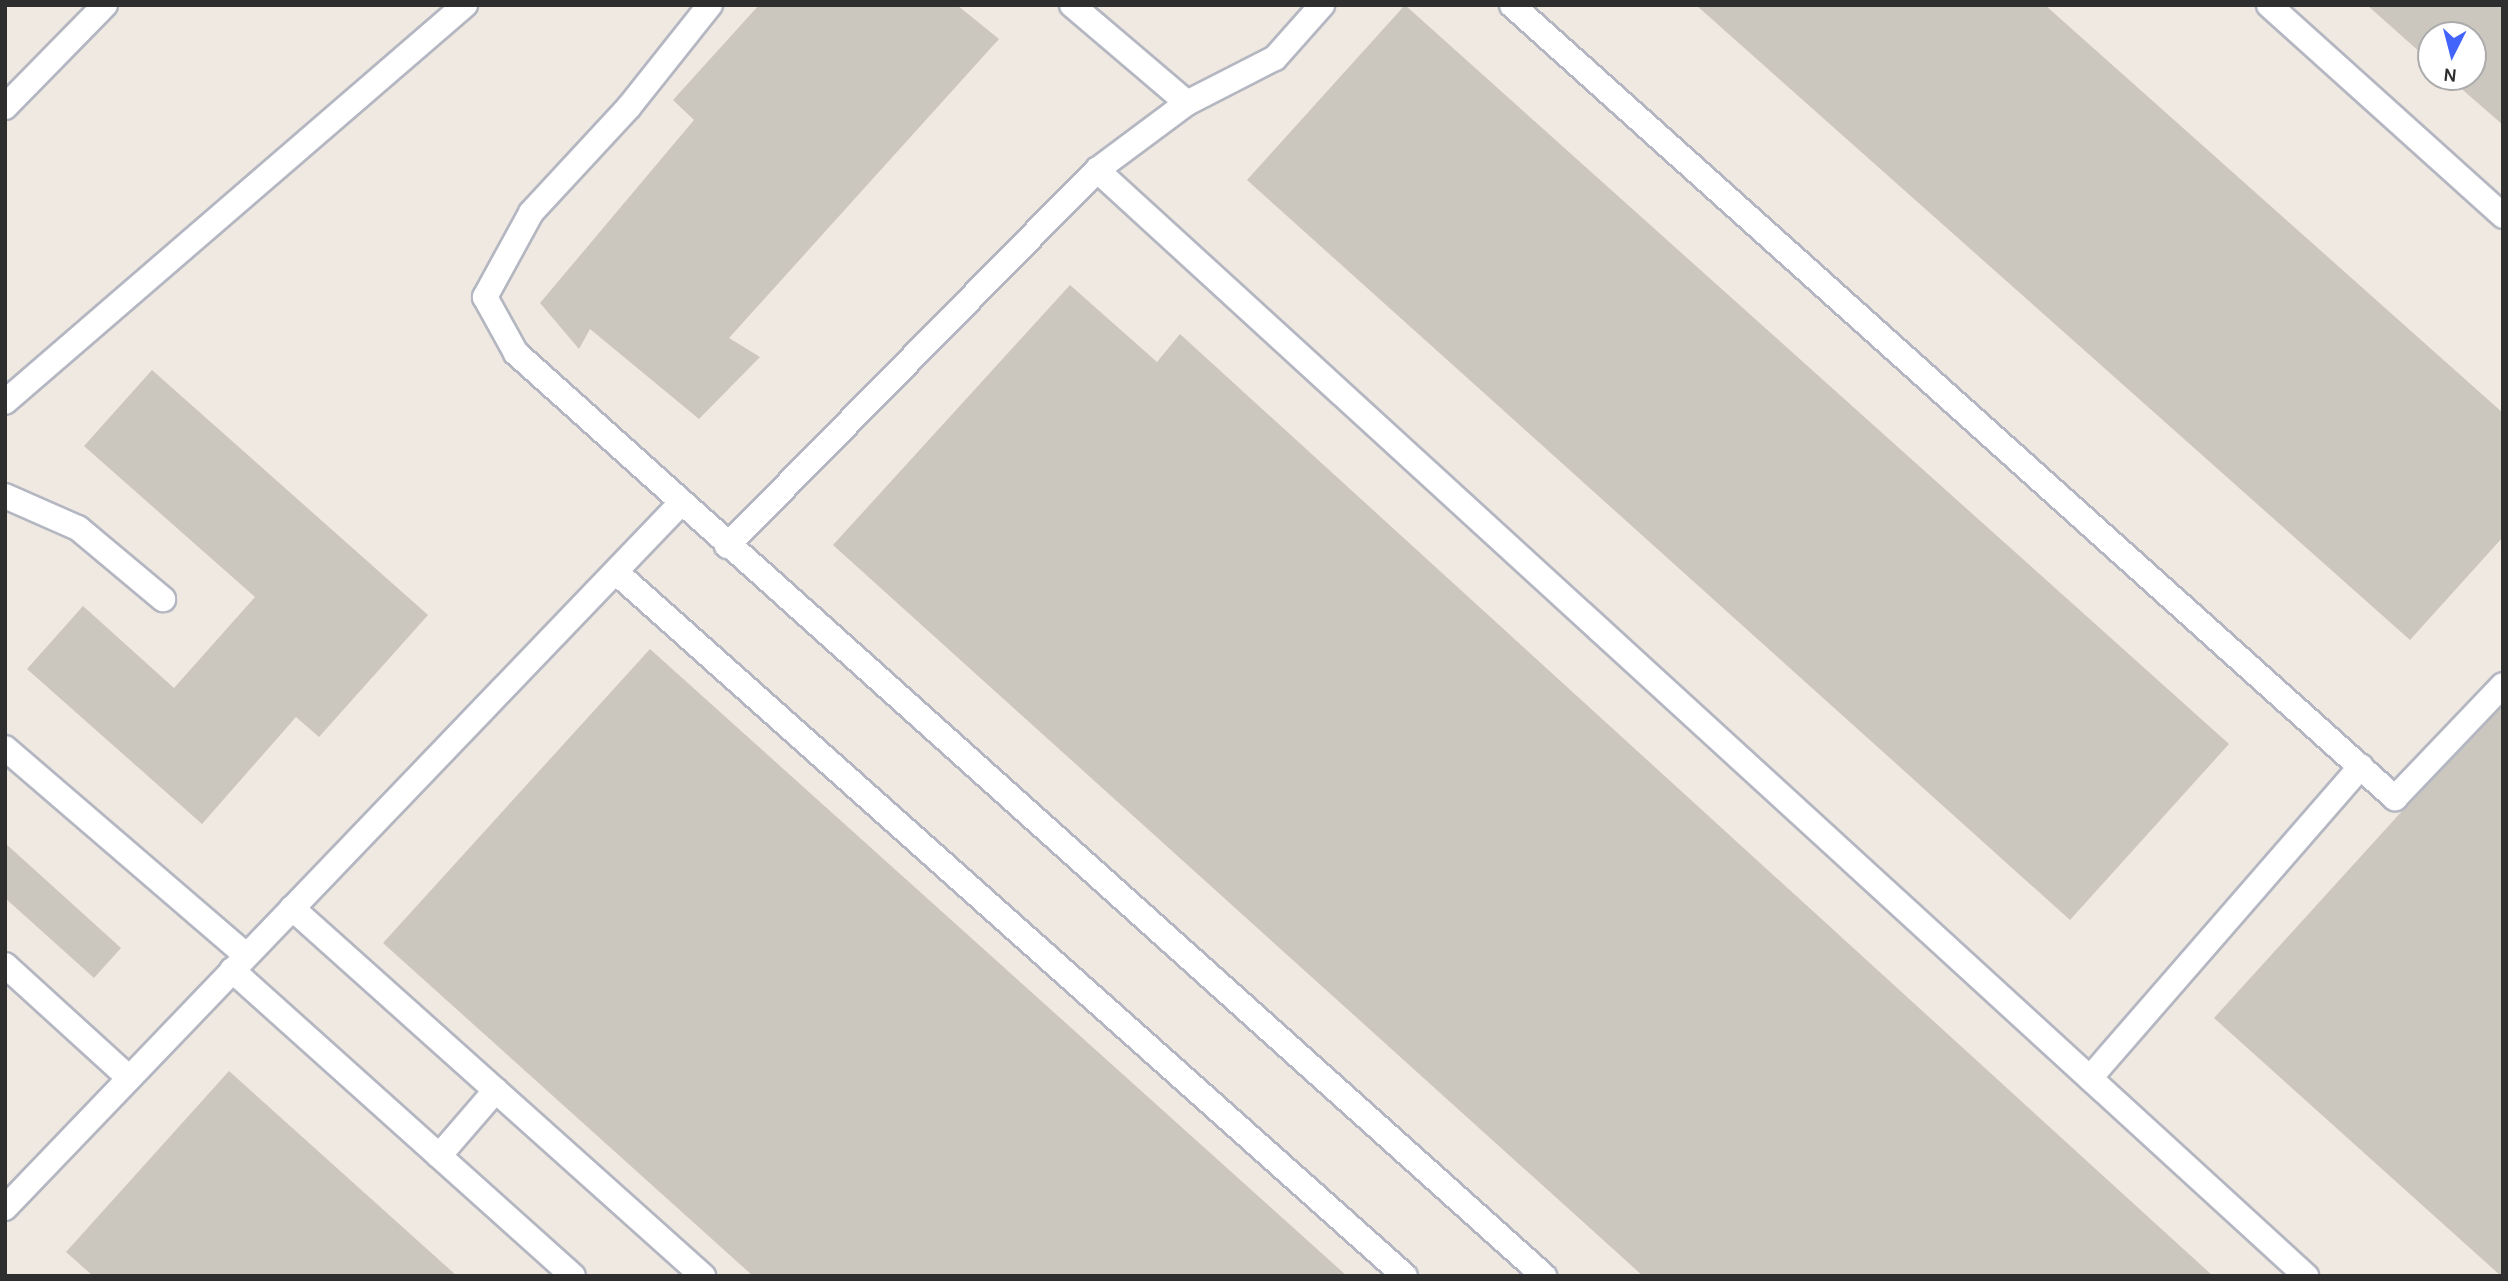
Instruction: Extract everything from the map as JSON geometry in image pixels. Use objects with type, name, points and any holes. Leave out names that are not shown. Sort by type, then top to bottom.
[{"type":"lane","points":[[5,107],[105,5]]},
{"type":"lane","points":[[5,402],[465,5]]},
{"type":"lane","points":[[710,5],[629,107],[531,213],[485,297],[516,353],[680,504],[1544,1276]]},
{"type":"lane","points":[[1072,5],[1186,103]]},
{"type":"lane","points":[[727,546],[1097,170],[1186,103],[1275,58],[1322,5]]},
{"type":"lane","points":[[1512,5],[2395,797],[2503,685]]},
{"type":"lane","points":[[2269,5],[2503,216]]},
{"type":"lane","points":[[1097,170],[2306,1276]]},
{"type":"lane","points":[[5,496],[78,528],[163,599]]},
{"type":"lane","points":[[5,1208],[239,962],[617,573],[680,504]]},
{"type":"lane","points":[[617,573],[1405,1276]]},
{"type":"lane","points":[[5,748],[239,962],[439,1156],[573,1276]]},
{"type":"lane","points":[[2090,1078],[2361,766]]},
{"type":"lane","points":[[292,908],[703,1276]]},
{"type":"lane","points":[[5,965],[128,1078]]},
{"type":"lane","points":[[439,1156],[496,1090]]},
{"type":"building","points":[[759,5],[957,5],[999,39],[729,338],[760,357],[699,419],[590,329],[579,349],[540,303],[694,120],[673,100]]},
{"type":"building","points":[[1405,5],[2229,744],[2070,920],[1247,180]]},
{"type":"building","points":[[1696,5],[2045,5],[2503,413],[2503,537],[2410,640]]},
{"type":"building","points":[[2367,5],[2503,5],[2503,125],[2464,91],[2487,91],[2487,21],[2417,21],[2417,50]]},
{"type":"building","points":[[1070,285],[1157,362],[1180,334],[2213,1276],[1643,1276],[833,545]]},
{"type":"building","points":[[152,370],[428,615],[319,737],[296,717],[202,824],[27,669],[83,606],[174,688],[255,597],[84,446]]},
{"type":"building","points":[[650,649],[1347,1276],[753,1276],[383,943]]},
{"type":"building","points":[[2503,700],[2503,1276],[2501,1276],[2214,1018]]},
{"type":"building","points":[[5,843],[121,948],[94,978],[5,898]]},
{"type":"building","points":[[229,1071],[457,1276],[93,1276],[66,1252]]}]
